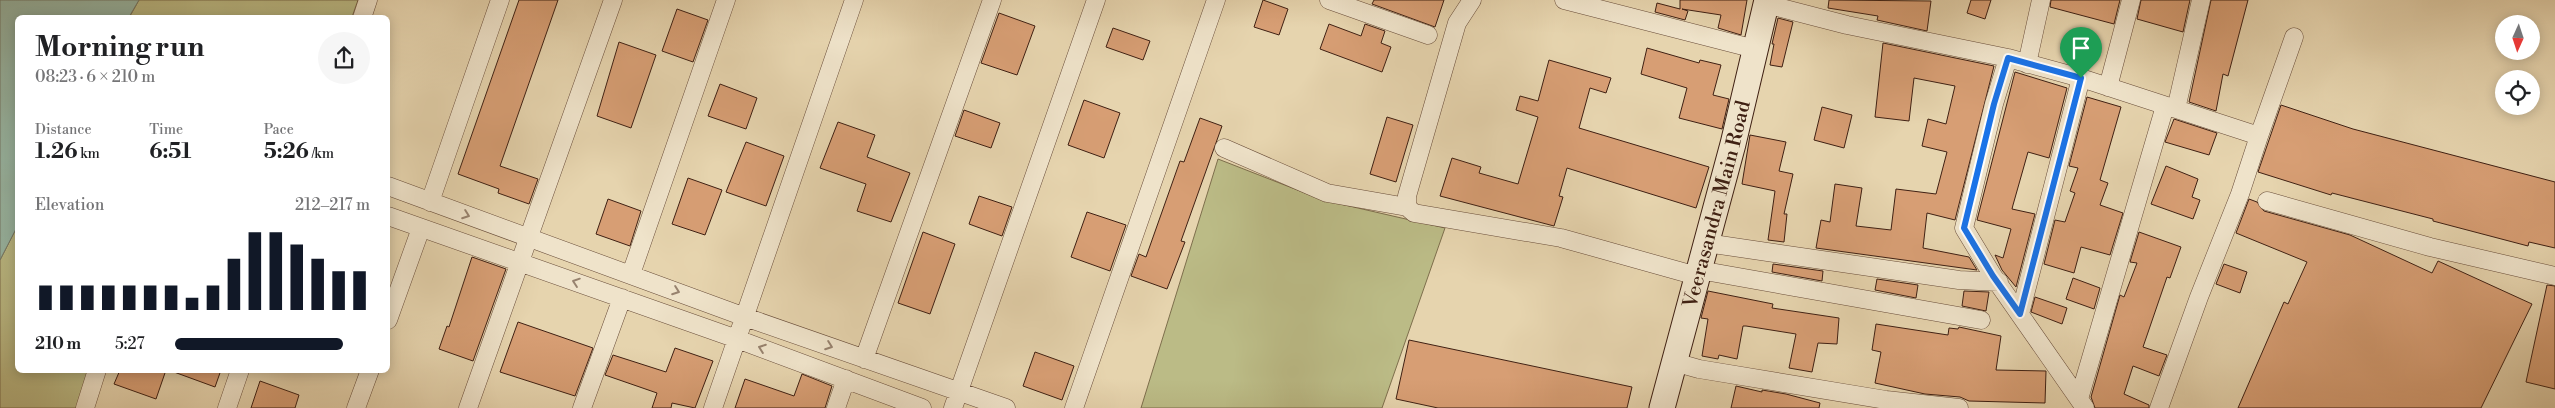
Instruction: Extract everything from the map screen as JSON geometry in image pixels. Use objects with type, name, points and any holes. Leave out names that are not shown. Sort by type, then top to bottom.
[{"type":"street","points":[[363,15],[368,0]]},
{"type":"street","points":[[430,202],[500,0]]},
{"type":"street","points":[[468,408],[527,237],[613,0]]},
{"type":"street","points":[[631,274],[726,0]]},
{"type":"street","points":[[713,408],[854,0]]},
{"type":"street","points":[[864,358],[992,0]]},
{"type":"street","points":[[955,400],[1096,0]]},
{"type":"street","points":[[1074,408],[1216,0]]},
{"type":"street","points":[[1329,0],[1428,35]]},
{"type":"street","points":[[1406,207],[1457,23],[1472,0]]},
{"type":"street","points":[[1564,0],[1755,49]]},
{"type":"street","points":[[2027,64],[2041,0]]},
{"type":"street","points":[[2108,87],[2131,0]]},
{"type":"street","points":[[2082,403],[2171,107],[2201,0]]},
{"type":"street","points":[[1767,2],[1847,25],[2008,58],[2081,78],[2259,136]]},
{"type":"street","name":"Veerasandra Main Road","points":[[1662,408],[1767,2]]},
{"type":"street","points":[[2159,408],[2294,37]]},
{"type":"street","points":[[2008,58],[1994,104],[1964,228],[1993,276],[2082,403]]},
{"type":"street","points":[[2020,314],[2081,78]]},
{"type":"street","points":[[1224,148],[1326,193],[1406,207],[1414,213],[1561,238],[1698,273],[1981,320]]},
{"type":"street","points":[[390,187],[864,358],[955,400],[1006,408]]},
{"type":"street","points":[[2267,202],[2430,247],[2555,276]]},
{"type":"street","points":[[390,217],[737,339],[922,408]]},
{"type":"street","points":[[390,314],[420,228]]},
{"type":"street","points":[[1706,243],[1959,280],[1999,282]]},
{"type":"street","points":[[582,408],[622,298]]},
{"type":"street","points":[[1674,362],[1699,369],[1886,400],[1959,408]]},
{"type":"street","points":[[85,408],[96,373]]},
{"type":"street","points":[[227,408],[239,373]]},
{"type":"street","points":[[356,408],[369,373]]},
{"type":"street","points":[[836,408],[846,380]]},
{"type":"green space","points":[[139,0],[358,0],[353,15],[131,15]]},
{"type":"green space","points":[[1218,159],[1323,200],[1445,228],[1382,408],[1141,408]]},
{"type":"green space","points":[[15,231],[15,373],[89,373],[78,408],[0,408],[0,260]]},
{"type":"shaded area","points":[[0,0],[139,0],[130,15],[15,15],[15,231],[0,260]]},
{"type":"building","points":[[519,0],[558,0],[500,166],[538,179],[529,204],[498,193],[499,189],[458,174]]},
{"type":"building","points":[[1263,0],[1288,9],[1279,35],[1254,27]]},
{"type":"building","points":[[1374,0],[1444,0],[1435,27],[1372,4]]},
{"type":"building","points":[[1680,0],[1747,0],[1741,35],[1718,28],[1721,15],[1682,9],[1688,11],[1685,20],[1655,12],[1657,3],[1680,9]]},
{"type":"building","points":[[1829,0],[1931,1],[1927,31],[1877,20],[1878,16],[1828,8]]},
{"type":"building","points":[[1971,0],[1991,0],[1985,19],[1967,13]]},
{"type":"building","points":[[2051,0],[2120,0],[2114,24],[2050,7]]},
{"type":"building","points":[[2141,0],[2190,0],[2183,32],[2137,19]]},
{"type":"building","points":[[2211,0],[2248,0],[2228,76],[2223,74],[2216,111],[2189,102]]},
{"type":"building","points":[[677,9],[708,20],[693,62],[662,51]]},
{"type":"building","points":[[999,13],[1035,26],[1017,75],[981,63]]},
{"type":"building","points":[[1778,18],[1793,22],[1782,67],[1770,65],[1774,44],[1772,44]]},
{"type":"building","points":[[1329,24],[1361,36],[1365,24],[1385,31],[1381,43],[1391,47],[1382,72],[1320,49]]},
{"type":"building","points":[[1113,28],[1150,41],[1143,60],[1106,47]]},
{"type":"building","points":[[619,42],[656,55],[631,128],[597,116]]},
{"type":"building","points":[[1883,43],[1994,66],[1955,220],[1927,213],[1923,248],[1969,257],[1977,270],[1816,248],[1821,220],[1830,222],[1835,184],[1862,188],[1856,226],[1891,230],[1896,189],[1936,194],[1947,152],[1922,146],[1928,119],[1946,124],[1955,86],[1914,78],[1909,121],[1875,117]]},
{"type":"building","points":[[1647,48],[1699,63],[1700,60],[1721,65],[1713,95],[1729,99],[1722,129],[1679,118],[1687,88],[1641,74]]},
{"type":"building","points":[[1549,60],[1611,78],[1606,93],[1590,88],[1579,128],[1709,167],[1696,208],[1567,168],[1559,196],[1563,197],[1554,226],[1440,196],[1452,158],[1481,167],[1479,173],[1518,184],[1538,117],[1516,110],[1520,96],[1538,101]]},
{"type":"building","points":[[2015,72],[2067,88],[2049,158],[2028,152],[2013,205],[2012,209],[2035,214],[2016,287],[2002,270],[1995,255],[2003,258],[2011,229],[1977,220]]},
{"type":"building","points":[[720,84],[757,98],[746,129],[708,116]]},
{"type":"building","points":[[2087,97],[2121,107],[2100,180],[2108,183],[2100,205],[2123,213],[2110,255],[2081,247],[2074,273],[2044,264],[2055,220],[2065,222],[2075,193],[2070,191],[2078,168],[2069,166]]},
{"type":"building","points":[[1084,100],[1120,113],[1104,158],[1068,145]]},
{"type":"building","points":[[2281,105],[2353,129],[2555,182],[2555,248],[2529,242],[2528,246],[2433,221],[2433,219],[2332,193],[2331,195],[2258,172]]},
{"type":"building","points":[[1822,107],[1852,115],[1844,148],[1814,140]]},
{"type":"building","points":[[964,110],[1000,123],[991,148],[955,136]]},
{"type":"building","points":[[1387,117],[1413,125],[1396,182],[1370,174]]},
{"type":"building","points":[[1200,118],[1222,126],[1181,241],[1185,242],[1167,289],[1131,276],[1139,254],[1146,257],[1180,161],[1184,162]]},
{"type":"building","points":[[2174,119],[2217,133],[2209,155],[2165,142]]},
{"type":"building","points":[[838,122],[875,135],[867,157],[910,173],[891,222],[857,211],[866,184],[820,168]]},
{"type":"building","points":[[1750,135],[1786,142],[1779,171],[1793,174],[1784,214],[1787,214],[1784,242],[1768,240],[1775,191],[1742,184]]},
{"type":"building","points":[[746,142],[784,156],[766,206],[726,192]]},
{"type":"building","points":[[2166,166],[2198,179],[2192,197],[2200,200],[2193,219],[2151,204]]},
{"type":"building","points":[[688,178],[722,190],[705,235],[672,224]]},
{"type":"building","points":[[979,196],[1012,207],[1002,236],[969,224]]},
{"type":"building","points":[[608,199],[641,211],[630,246],[596,234]]},
{"type":"building","points":[[2249,199],[2257,202],[2264,211],[2350,235],[2432,273],[2438,261],[2532,304],[2481,408],[2238,408],[2284,302],[2288,304],[2307,262],[2236,233]]},
{"type":"building","points":[[1087,212],[1126,225],[1110,271],[1071,257]]},
{"type":"building","points":[[923,232],[955,244],[930,314],[898,303]]},
{"type":"building","points":[[2139,232],[2181,247],[2170,278],[2167,277],[2143,347],[2167,355],[2159,376],[2133,366],[2124,394],[2149,405],[2149,408],[2095,408],[2091,397],[2120,295],[2124,297],[2137,263],[2130,262]]},
{"type":"building","points":[[472,257],[506,269],[473,361],[439,349],[447,326],[449,327]]},
{"type":"building","points":[[1773,264],[1823,271],[1822,281],[1772,272]]},
{"type":"building","points":[[2224,264],[2247,272],[2240,293],[2216,284]]},
{"type":"building","points":[[2073,278],[2100,288],[2094,309],[2066,299]]},
{"type":"building","points":[[1877,279],[1918,285],[1916,298],[1875,290]]},
{"type":"building","points":[[2547,285],[2555,286],[2555,389],[2526,382]]},
{"type":"building","points":[[1708,291],[1773,304],[1772,308],[1839,318],[1837,344],[1818,343],[1812,372],[1789,368],[1796,334],[1743,326],[1737,359],[1719,355],[1718,359],[1702,356],[1708,319],[1701,318]]},
{"type":"building","points":[[1964,291],[1989,292],[1986,311],[1962,306]]},
{"type":"building","points":[[2035,297],[2067,308],[2062,324],[2031,312]]},
{"type":"building","points":[[518,322],[593,348],[575,396],[500,372]]},
{"type":"building","points":[[1876,324],[1948,335],[1949,328],[1958,329],[1959,327],[2001,336],[1996,370],[2046,371],[2045,403],[1969,401],[1960,397],[1925,394],[1875,383],[1881,352],[1872,350]]},
{"type":"building","points":[[1409,340],[1632,387],[1627,408],[1438,408],[1396,399]]},
{"type":"building","points":[[675,348],[713,361],[695,408],[672,403],[671,408],[652,408],[657,393],[605,375],[613,355],[666,372]]},
{"type":"building","points":[[1035,352],[1074,366],[1062,400],[1023,386]]},
{"type":"building","points":[[119,373],[165,373],[156,399],[114,384]]},
{"type":"building","points":[[177,373],[220,373],[215,387]]},
{"type":"building","points":[[802,374],[832,386],[825,408],[735,408],[745,379],[794,396]]},
{"type":"building","points":[[260,381],[299,395],[295,408],[251,408]]},
{"type":"building","points":[[1736,386],[1762,392],[1762,390],[1786,394],[1820,403],[1819,408],[1731,408]]},
{"type":"route","points":[[2008,58],[2081,78],[2066,137],[2020,314],[1993,276],[1964,228],[1994,104],[2008,58]]}]
